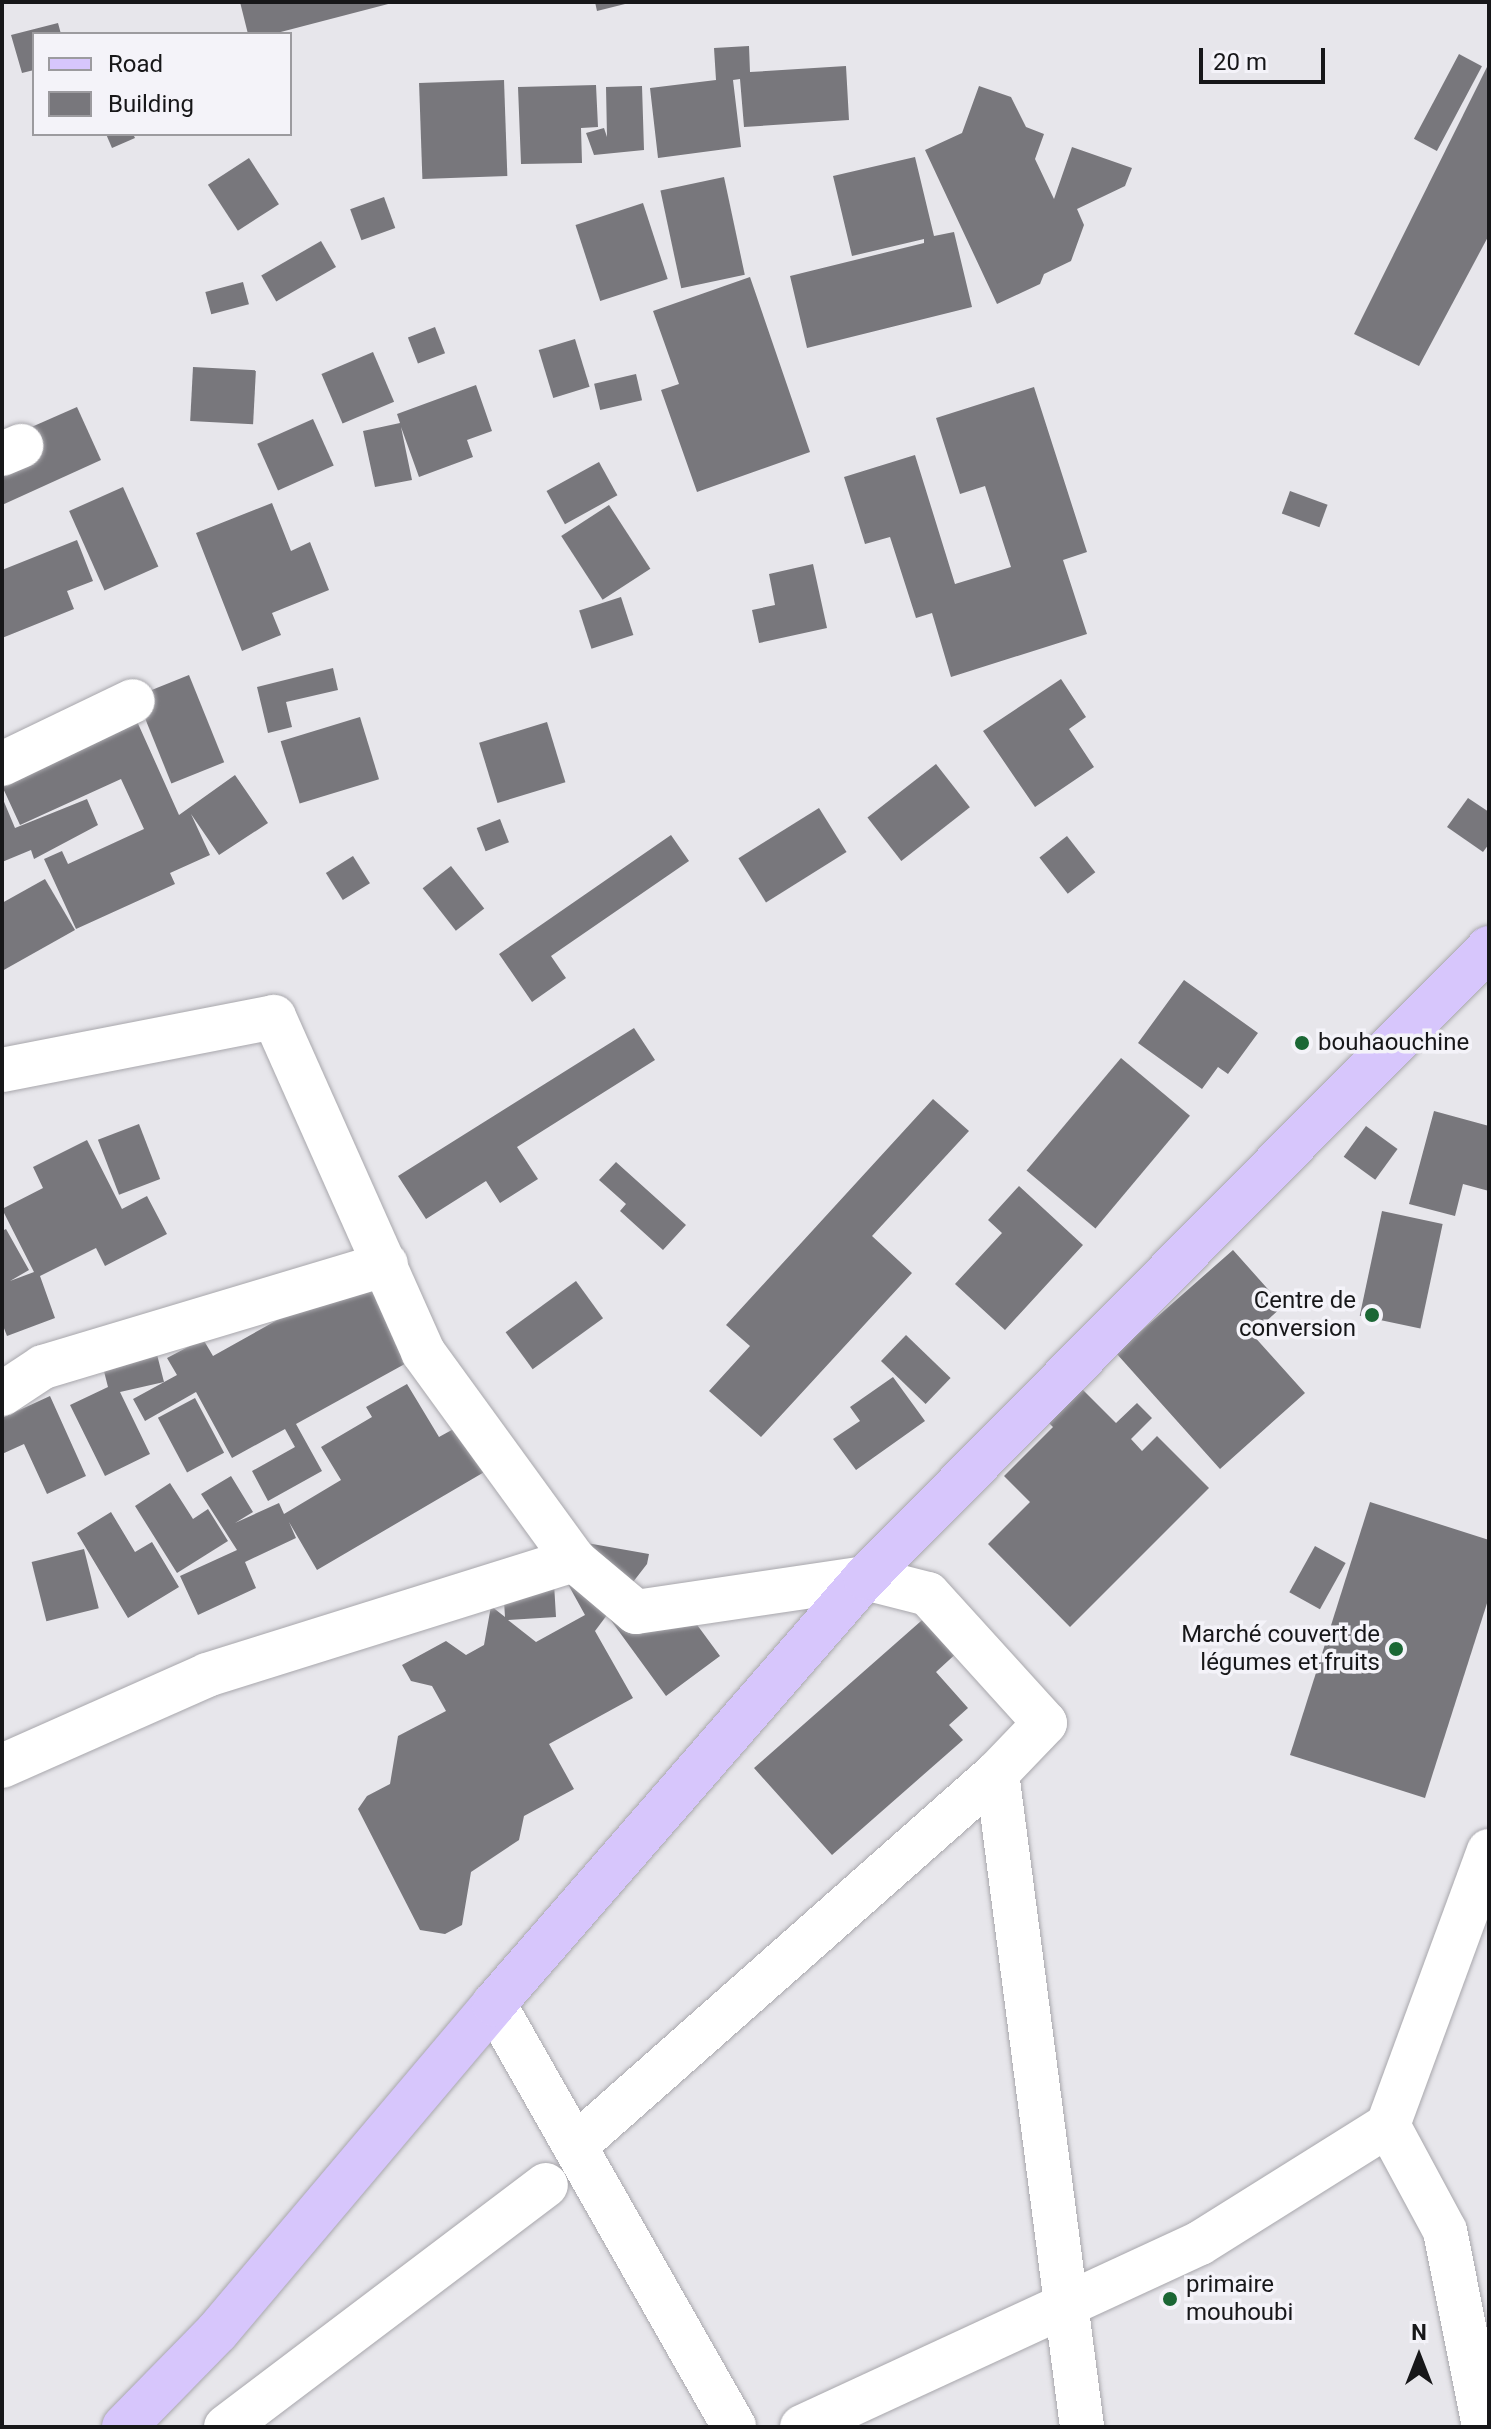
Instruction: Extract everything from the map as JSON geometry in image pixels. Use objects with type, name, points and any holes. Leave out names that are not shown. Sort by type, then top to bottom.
[{"type":"main road","points":[[124,2427],[217,2332],[494,2004],[865,1578],[1267,1178],[1489,948]]},
{"type":"street","points":[[2,764],[133,701]]},
{"type":"street","points":[[2,1070],[274,1017],[423,1352],[574,1560],[636,1612],[865,1578],[928,1594],[1045,1723],[997,1773],[575,2146]]},
{"type":"street","points":[[2,1394],[43,1367],[386,1264]]},
{"type":"street","points":[[2,1766],[207,1675],[574,1560]]},
{"type":"street","points":[[997,1773],[1082,2427]]},
{"type":"street","points":[[802,2427],[1200,2243],[1388,2125],[1489,1851]]},
{"type":"street","points":[[494,2004],[734,2427]]},
{"type":"street","points":[[1388,2125],[1445,2231],[1484,2427]]},
{"type":"street","points":[[226,2427],[546,2185]]},
{"type":"building","points":[[240,2],[392,3],[281,32],[248,32]]},
{"type":"building","points":[[595,2],[629,2],[629,3],[597,11]]},
{"type":"building","points":[[58,23],[60,32],[32,32],[32,70],[22,73],[11,35]]},
{"type":"building","points":[[749,46],[750,72],[846,66],[849,120],[744,127],[740,79],[733,80],[741,147],[658,158],[650,88],[716,80],[714,48]]},
{"type":"building","points":[[1459,54],[1482,66],[1437,151],[1414,139]]},
{"type":"building","points":[[1489,63],[1489,235],[1419,366],[1354,334]]},
{"type":"building","points":[[504,80],[507,176],[422,179],[419,83]]},
{"type":"building","points":[[596,85],[598,127],[581,128],[582,163],[521,164],[518,87]]},
{"type":"building","points":[[642,86],[644,150],[594,155],[586,133],[604,128],[607,137],[606,87]]},
{"type":"building","points":[[979,86],[1011,97],[1026,127],[1044,134],[1035,159],[1054,199],[1072,147],[1132,168],[1125,186],[1077,209],[1084,225],[1071,261],[1044,274],[1040,284],[997,304],[925,150],[962,133]]},
{"type":"building","points":[[107,136],[135,138],[112,148]]},
{"type":"building","points":[[915,157],[934,236],[954,232],[972,307],[807,348],[790,276],[924,243],[924,239],[852,256],[833,176]]},
{"type":"building","points":[[249,158],[279,204],[238,231],[208,185]]},
{"type":"building","points":[[724,177],[745,275],[681,288],[660,191]]},
{"type":"building","points":[[384,197],[395,228],[361,240],[350,209]]},
{"type":"building","points":[[643,203],[668,279],[600,301],[575,225]]},
{"type":"building","points":[[321,241],[336,267],[276,301],[261,276]]},
{"type":"building","points":[[750,277],[810,452],[697,492],[661,390],[679,384],[653,311]]},
{"type":"building","points":[[243,282],[249,304],[211,314],[205,292]]},
{"type":"building","points":[[435,327],[445,353],[418,364],[408,337]]},
{"type":"building","points":[[575,339],[590,387],[553,398],[539,350]]},
{"type":"building","points":[[373,352],[394,402],[343,424],[321,374]]},
{"type":"building","points":[[193,367],[256,370],[253,424],[190,421]]},
{"type":"building","points":[[636,374],[642,400],[600,410],[594,384]]},
{"type":"building","points":[[476,385],[492,431],[467,440],[473,457],[419,477],[401,427],[412,480],[375,487],[363,431],[400,423],[397,414]]},
{"type":"building","points":[[1034,387],[1087,552],[1063,560],[1087,634],[951,677],[932,613],[916,618],[890,537],[865,544],[844,477],[915,455],[955,584],[1011,567],[985,486],[960,494],[936,418]]},
{"type":"building","points":[[77,407],[101,460],[2,505],[2,440]]},
{"type":"building","points":[[313,419],[334,466],[278,490],[257,444]]},
{"type":"building","points":[[599,462],[617,495],[565,524],[547,491]]},
{"type":"building","points":[[123,487],[158,566],[104,590],[69,511]]},
{"type":"building","points":[[1290,491],[1328,505],[1319,527],[1282,514]]},
{"type":"building","points":[[272,503],[291,551],[310,542],[329,590],[272,613],[281,635],[242,651],[196,533]]},
{"type":"building","points":[[609,505],[650,569],[603,600],[561,536]]},
{"type":"building","points":[[77,540],[93,581],[67,591],[74,609],[2,638],[2,570]]},
{"type":"building","points":[[813,564],[827,628],[759,643],[752,610],[775,605],[769,574]]},
{"type":"building","points":[[621,597],[633,635],[592,649],[579,611]]},
{"type":"building","points":[[333,668],[338,690],[286,702],[292,727],[268,733],[257,687]]},
{"type":"building","points":[[189,675],[224,762],[171,784],[136,696]]},
{"type":"building","points":[[1061,679],[1086,717],[1069,729],[1094,767],[1035,807],[983,731]]},
{"type":"building","points":[[131,708],[179,815],[235,775],[268,823],[219,855],[191,814],[210,855],[170,873],[175,884],[76,929],[44,859],[62,851],[68,864],[144,829],[121,779],[20,825],[2,786],[2,766]]},
{"type":"building","points":[[360,717],[379,779],[300,803],[281,741]]},
{"type":"building","points":[[547,722],[565,782],[498,803],[479,743]]},
{"type":"building","points":[[936,764],[970,807],[901,861],[867,818]]},
{"type":"building","points":[[2,797],[15,828],[87,799],[98,825],[34,859],[31,850],[2,862]]},
{"type":"building","points":[[1468,798],[1489,812],[1489,844],[1483,852],[1447,827]]},
{"type":"building","points":[[819,808],[847,852],[766,902],[738,858]]},
{"type":"building","points":[[500,819],[509,842],[486,851],[477,828]]},
{"type":"building","points":[[671,835],[689,861],[551,956],[566,978],[532,1002],[499,954]]},
{"type":"building","points":[[1067,836],[1095,872],[1068,894],[1039,858]]},
{"type":"building","points":[[353,856],[370,883],[343,900],[326,873]]},
{"type":"building","points":[[451,866],[484,909],[456,931],[423,888]]},
{"type":"building","points":[[45,879],[75,930],[2,971],[2,903]]},
{"type":"building","points":[[1184,980],[1258,1033],[1228,1074],[1218,1067],[1202,1089],[1138,1043]]},
{"type":"building","points":[[634,1028],[655,1060],[517,1147],[538,1179],[500,1203],[486,1181],[426,1219],[398,1176]]},
{"type":"building","points":[[1121,1058],[1190,1116],[1095,1228],[1027,1171]]},
{"type":"building","points":[[933,1099],[969,1131],[872,1236],[912,1273],[761,1437],[709,1391],[750,1346],[726,1325]]},
{"type":"building","points":[[1434,1111],[1489,1126],[1489,1191],[1463,1184],[1455,1216],[1409,1204]]},
{"type":"building","points":[[139,1124],[160,1179],[119,1195],[98,1140]]},
{"type":"building","points":[[1366,1126],[1398,1149],[1375,1180],[1344,1157]]},
{"type":"building","points":[[87,1140],[122,1209],[147,1196],[167,1234],[105,1266],[96,1248],[40,1276],[55,1318],[7,1336],[2,1323],[2,1231],[6,1229],[29,1270],[10,1281],[34,1272],[2,1209],[43,1188],[33,1167]]},
{"type":"building","points":[[616,1162],[686,1225],[663,1250],[620,1211],[626,1204],[599,1180]]},
{"type":"building","points":[[1019,1186],[1083,1245],[1005,1330],[955,1284],[1002,1233],[988,1220]]},
{"type":"building","points":[[1382,1211],[1443,1224],[1420,1329],[1360,1316]]},
{"type":"building","points":[[1233,1250],[1283,1306],[1252,1334],[1305,1393],[1220,1469],[1116,1353]]},
{"type":"building","points":[[386,1259],[441,1344],[296,1424],[322,1471],[268,1501],[252,1471],[295,1447],[285,1429],[232,1458],[196,1392],[145,1421],[133,1399],[177,1375],[167,1358],[203,1339],[213,1356]]},
{"type":"building","points":[[576,1281],[603,1318],[533,1369],[506,1332]]},
{"type":"building","points":[[150,1327],[164,1382],[120,1392],[150,1454],[105,1476],[70,1405],[108,1387],[96,1340]]},
{"type":"building","points":[[906,1335],[951,1378],[926,1404],[881,1361]]},
{"type":"building","points":[[893,1377],[925,1421],[856,1470],[833,1439],[860,1421],[850,1407]]},
{"type":"building","points":[[407,1384],[439,1437],[459,1426],[486,1471],[317,1570],[289,1522],[296,1538],[245,1562],[256,1588],[198,1615],[180,1576],[237,1550],[201,1494],[231,1476],[253,1512],[235,1523],[279,1503],[284,1514],[341,1480],[321,1447],[372,1417],[366,1407]]},
{"type":"building","points":[[1078,1385],[1116,1423],[1137,1403],[1152,1418],[1131,1439],[1142,1451],[1157,1436],[1209,1488],[1070,1627],[988,1544],[1030,1502],[1004,1476],[1053,1427],[1044,1418]]},
{"type":"building","points":[[50,1396],[86,1476],[47,1494],[24,1444],[2,1454],[2,1418]]},
{"type":"building","points":[[195,1398],[224,1453],[187,1472],[158,1418]]},
{"type":"building","points":[[170,1483],[193,1519],[208,1509],[228,1541],[177,1573],[135,1506]]},
{"type":"building","points":[[1370,1502],[1489,1540],[1489,1597],[1425,1798],[1290,1755]]},
{"type":"building","points":[[111,1512],[135,1552],[152,1542],[179,1587],[128,1618],[77,1533]]},
{"type":"building","points":[[564,1539],[649,1554],[647,1564],[609,1613],[681,1603],[720,1656],[666,1696],[607,1615],[595,1631],[633,1698],[549,1744],[574,1789],[524,1816],[519,1840],[471,1872],[462,1925],[445,1934],[420,1930],[358,1809],[367,1796],[390,1784],[398,1736],[446,1711],[432,1686],[411,1681],[402,1665],[446,1641],[466,1655],[484,1645],[491,1606],[505,1617],[502,1570],[553,1567],[556,1617],[508,1620],[536,1642],[585,1615],[548,1548]]},
{"type":"building","points":[[1315,1546],[1346,1563],[1320,1609],[1289,1592]]},
{"type":"building","points":[[84,1549],[99,1608],[46,1621],[32,1562]]},
{"type":"building","points":[[954,1592],[985,1627],[936,1672],[968,1708],[949,1725],[963,1740],[832,1855],[754,1768]]},
{"type":"place","name":"bouhaouchine","points":[[1302,1043]]},
{"type":"place","name":"Centre de conversion","points":[[1372,1315]]},
{"type":"place","name":"Marché couvert de légumes et fruits","points":[[1396,1649]]},
{"type":"place","name":"primaire mouhoubi","points":[[1170,2299]]}]
